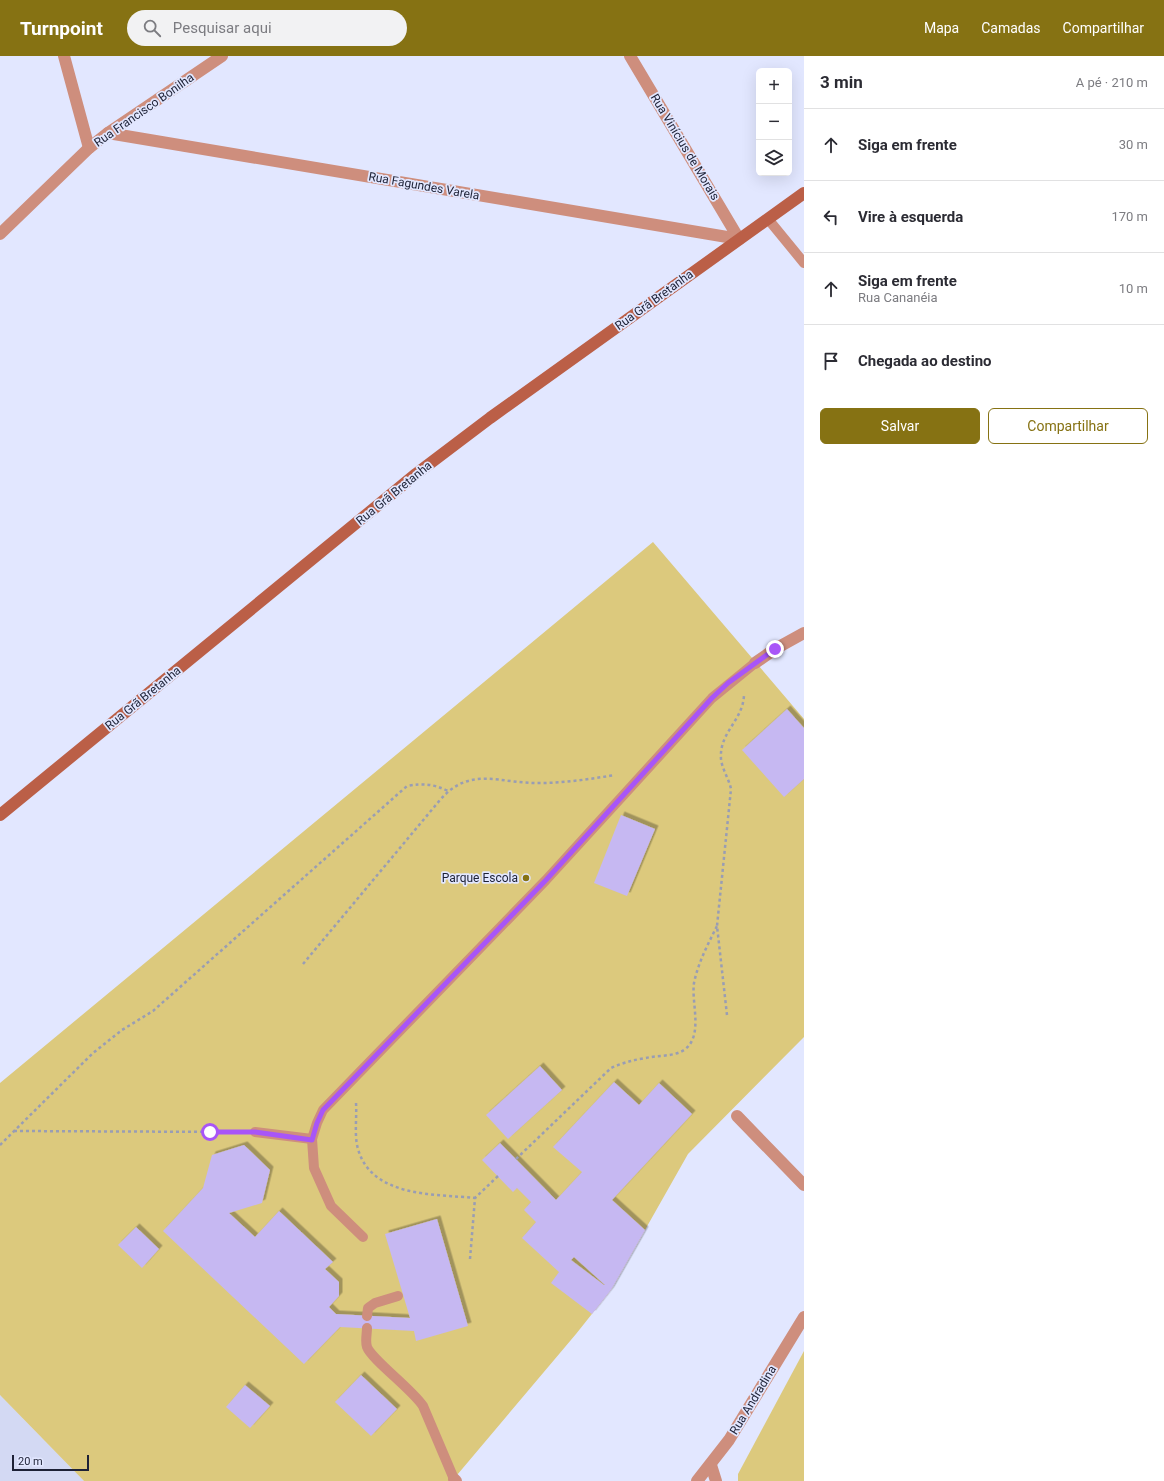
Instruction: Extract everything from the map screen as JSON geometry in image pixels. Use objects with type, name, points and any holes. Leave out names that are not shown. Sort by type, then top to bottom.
[{"type":"street","points":[[64,56],[89,148]]},
{"type":"street","name":"Rua Francisco Bonilha","points":[[0,234],[89,148],[108,133],[222,56]]},
{"type":"street","name":"Rua Vinícius de Morais","points":[[630,56],[739,239]]},
{"type":"street","name":"Rua Fagundes Varela","points":[[108,133],[739,239]]},
{"type":"street","name":"Rua Grã Bretanha","points":[[0,815],[416,474],[490,418],[804,193]]},
{"type":"street","points":[[755,663],[775,649],[804,633]]},
{"type":"street","points":[[737,1116],[804,1185]]},
{"type":"street","name":"Rua Andradina","points":[[697,1481],[729,1440],[804,1317]]},
{"type":"street","points":[[710,1465],[716,1481]]},
{"type":"lane","points":[[768,219],[804,264]]},
{"type":"lane","points":[[363,1237],[331,1206],[314,1168],[312,1140],[323,1110],[546,880],[712,698],[755,663]]},
{"type":"lane","points":[[255,1132],[312,1140]]},
{"type":"lane","points":[[367,1316],[368,1308],[375,1303],[398,1296]]},
{"type":"lane","points":[[367,1328],[366,1342],[371,1353],[416,1396],[423,1406],[455,1480]]},
{"type":"path","points":[[727,1015],[717,926],[731,789],[729,778],[721,761],[722,744],[725,735],[744,704],[742,673]]},
{"type":"path","points":[[303,964],[448,791],[460,783],[474,779],[490,778],[531,783],[559,783],[644,771]]},
{"type":"path","points":[[0,1145],[93,1053],[122,1030],[153,1011],[407,786],[422,783],[432,784],[448,791]]},
{"type":"path","points":[[516,1159],[611,1068],[625,1062],[672,1054],[685,1049],[694,1039],[694,983],[702,955],[717,926]]},
{"type":"path","points":[[351,1081],[356,1098],[358,1148],[363,1161],[377,1178],[407,1191],[476,1198]]},
{"type":"path","points":[[14,1131],[255,1132]]},
{"type":"path","points":[[470,1259],[476,1198],[498,1176]]},
{"type":"shaded area","name":"Parque Escola","points":[[653,542],[804,719],[804,1037],[688,1154],[611,1290],[576,1334],[452,1481],[84,1481],[0,1395],[0,1083]]},
{"type":"shaded area","points":[[804,1351],[804,1481],[738,1481],[738,1474]]},
{"type":"shaded area","points":[[0,1395],[84,1481],[0,1481]]},
{"type":"building","points":[[787,709],[804,728],[804,779],[784,797],[742,750]]},
{"type":"building","points":[[621,815],[655,829],[627,896],[594,883]]},
{"type":"building","points":[[540,1066],[562,1090],[508,1139],[486,1115]]},
{"type":"building","points":[[614,1082],[639,1105],[659,1083],[692,1114],[612,1200],[645,1230],[611,1290],[592,1314],[551,1283],[559,1272],[522,1238],[536,1222],[524,1210],[531,1202],[517,1188],[513,1192],[482,1160],[500,1143],[556,1200],[582,1172],[553,1147]],"holes":[[[574,1257],[604,1285],[571,1260]]]},
{"type":"building","points":[[244,1145],[270,1170],[262,1203],[229,1213],[255,1237],[279,1211],[333,1262],[325,1269],[339,1282],[339,1296],[329,1307],[336,1314],[410,1318],[385,1234],[437,1219],[468,1326],[416,1341],[414,1331],[340,1327],[304,1364],[163,1231],[203,1188],[212,1155]]},
{"type":"building","points":[[136,1227],[159,1249],[142,1268],[118,1245]]},
{"type":"building","points":[[361,1375],[397,1409],[371,1436],[335,1402]]},
{"type":"building","points":[[245,1385],[270,1406],[250,1428],[226,1407]]},
{"type":"place","name":"Parque Escola","points":[[526,878]]},
{"type":"route","points":[[210,1132],[255,1132],[312,1140],[323,1110],[546,880],[712,698],[728,683],[775,649]]}]
